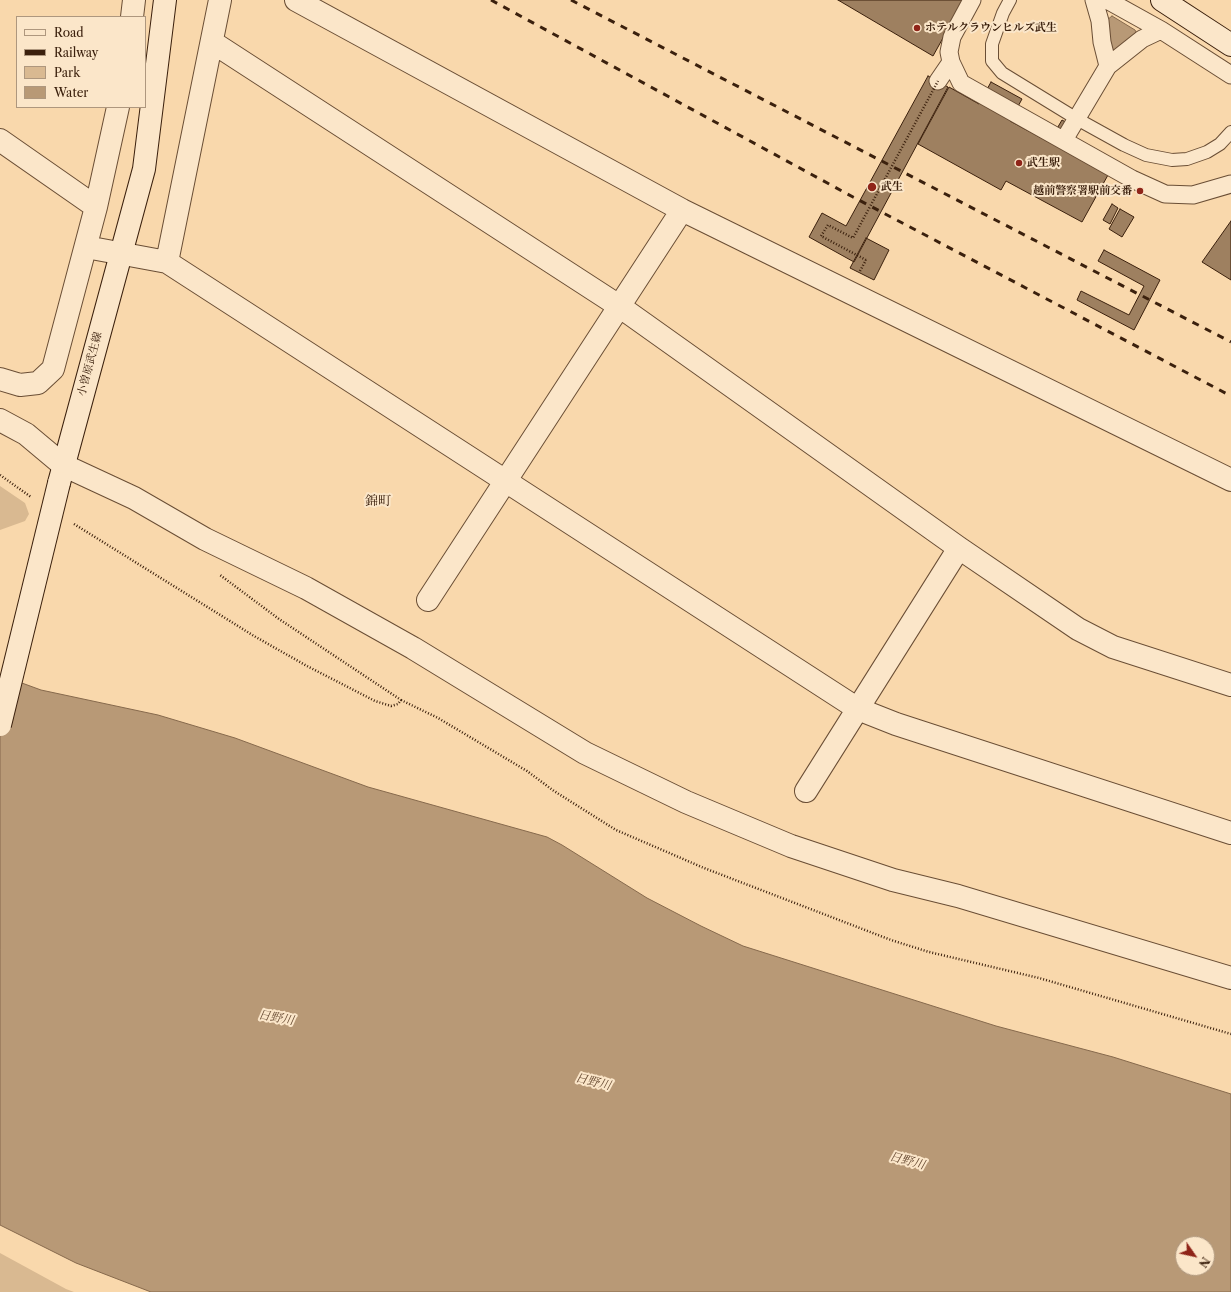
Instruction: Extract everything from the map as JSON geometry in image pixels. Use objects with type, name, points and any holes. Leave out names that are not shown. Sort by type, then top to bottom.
[{"type":"street","points":[[132,16],[134,0]]},
{"type":"street","name":"小曽原武生線","points":[[0,725],[61,474],[144,169],[165,0]]},
{"type":"street","points":[[167,262],[220,0]]},
{"type":"street","points":[[296,0],[682,210],[1231,480]]},
{"type":"street","points":[[972,0],[952,37],[949,52],[951,62],[961,83],[1142,184],[1165,194],[1193,195],[1231,184]]},
{"type":"street","points":[[1094,0],[1100,21],[1102,42],[1108,66]]},
{"type":"street","points":[[1107,0],[1161,30],[1231,75]]},
{"type":"street","points":[[1162,0],[1231,44]]},
{"type":"street","points":[[1064,140],[1108,66],[1142,39],[1161,30]]},
{"type":"street","points":[[212,42],[619,306],[959,548],[1078,629],[1113,647],[1231,685]]},
{"type":"street","points":[[938,81],[951,62]]},
{"type":"street","points":[[0,380],[20,385],[38,383],[53,369],[96,207],[118,108]]},
{"type":"street","points":[[0,140],[96,207]]},
{"type":"street","points":[[428,600],[682,210]]},
{"type":"street","points":[[86,247],[167,262],[504,482],[858,709],[896,724],[1231,832]]},
{"type":"street","points":[[0,420],[26,434],[61,474],[134,498],[205,539],[306,588],[413,648],[585,753],[686,802],[791,846],[893,880],[958,896],[1231,978]]},
{"type":"street","points":[[806,791],[959,548]]},
{"type":"lane","points":[[1010,0],[1003,13],[992,44],[992,61],[1002,73],[1077,119],[1124,145],[1146,155],[1172,160],[1187,159],[1207,152],[1220,144],[1231,132]]},
{"type":"path","points":[[859,272],[866,260],[821,236],[828,225],[853,238],[938,81]]},
{"type":"path","points":[[0,475],[38,501]]},
{"type":"path","points":[[71,522],[254,636],[311,669],[375,702],[391,706],[398,704],[401,700]]},
{"type":"path","points":[[217,572],[279,619],[401,700],[438,718],[514,763],[616,830],[704,868],[891,940],[929,952],[1039,978],[1231,1034]]},
{"type":"green space","points":[[0,486],[25,503],[29,514],[25,521],[0,530]]},
{"type":"green space","points":[[0,1253],[66,1289],[74,1292],[0,1292]]},
{"type":"water","points":[[1112,16],[1135,30],[1137,34],[1110,57],[1107,20]]},
{"type":"water","name":"日野川","points":[[0,675],[41,690],[158,715],[235,738],[368,787],[547,837],[647,898],[743,946],[996,1026],[1113,1057],[1231,1094],[1231,1292],[151,1292],[76,1263],[0,1225]]},
{"type":"building","name":"ホテルクラウンヒルズ武生","points":[[838,0],[964,0],[933,56]]},
{"type":"building","points":[[928,76],[948,87],[854,262],[809,237],[822,213],[846,226]]},
{"type":"building","name":"武生駅","points":[[991,82],[1022,99],[1010,121],[1049,142],[1062,120],[1078,129],[1065,151],[1108,175],[1082,222],[1006,181],[1001,190],[918,144],[949,87],[979,104]]},
{"type":"building","points":[[1112,204],[1118,208],[1110,224],[1103,220]]},
{"type":"building","points":[[1120,209],[1134,217],[1122,237],[1109,229]]},
{"type":"building","points":[[1231,221],[1231,280],[1202,262]]},
{"type":"building","points":[[866,238],[889,250],[874,280],[850,268]]},
{"type":"building","points":[[1104,250],[1160,280],[1134,330],[1077,300],[1081,291],[1129,315],[1144,286],[1098,261]]},
{"type":"railway","points":[[491,0],[853,197],[1231,396]]},
{"type":"railway","points":[[571,0],[1231,342]]},
{"type":"place","name":"ホテルクラウンヒルズ武生","points":[[917,28]]},
{"type":"place","name":"武生駅","points":[[1019,163]]},
{"type":"place","name":"武生","points":[[872,187]]},
{"type":"place","name":"越前警察署駅前交番","points":[[1140,191]]},
{"type":"district","name":"錦町","points":[[378,501]]}]
